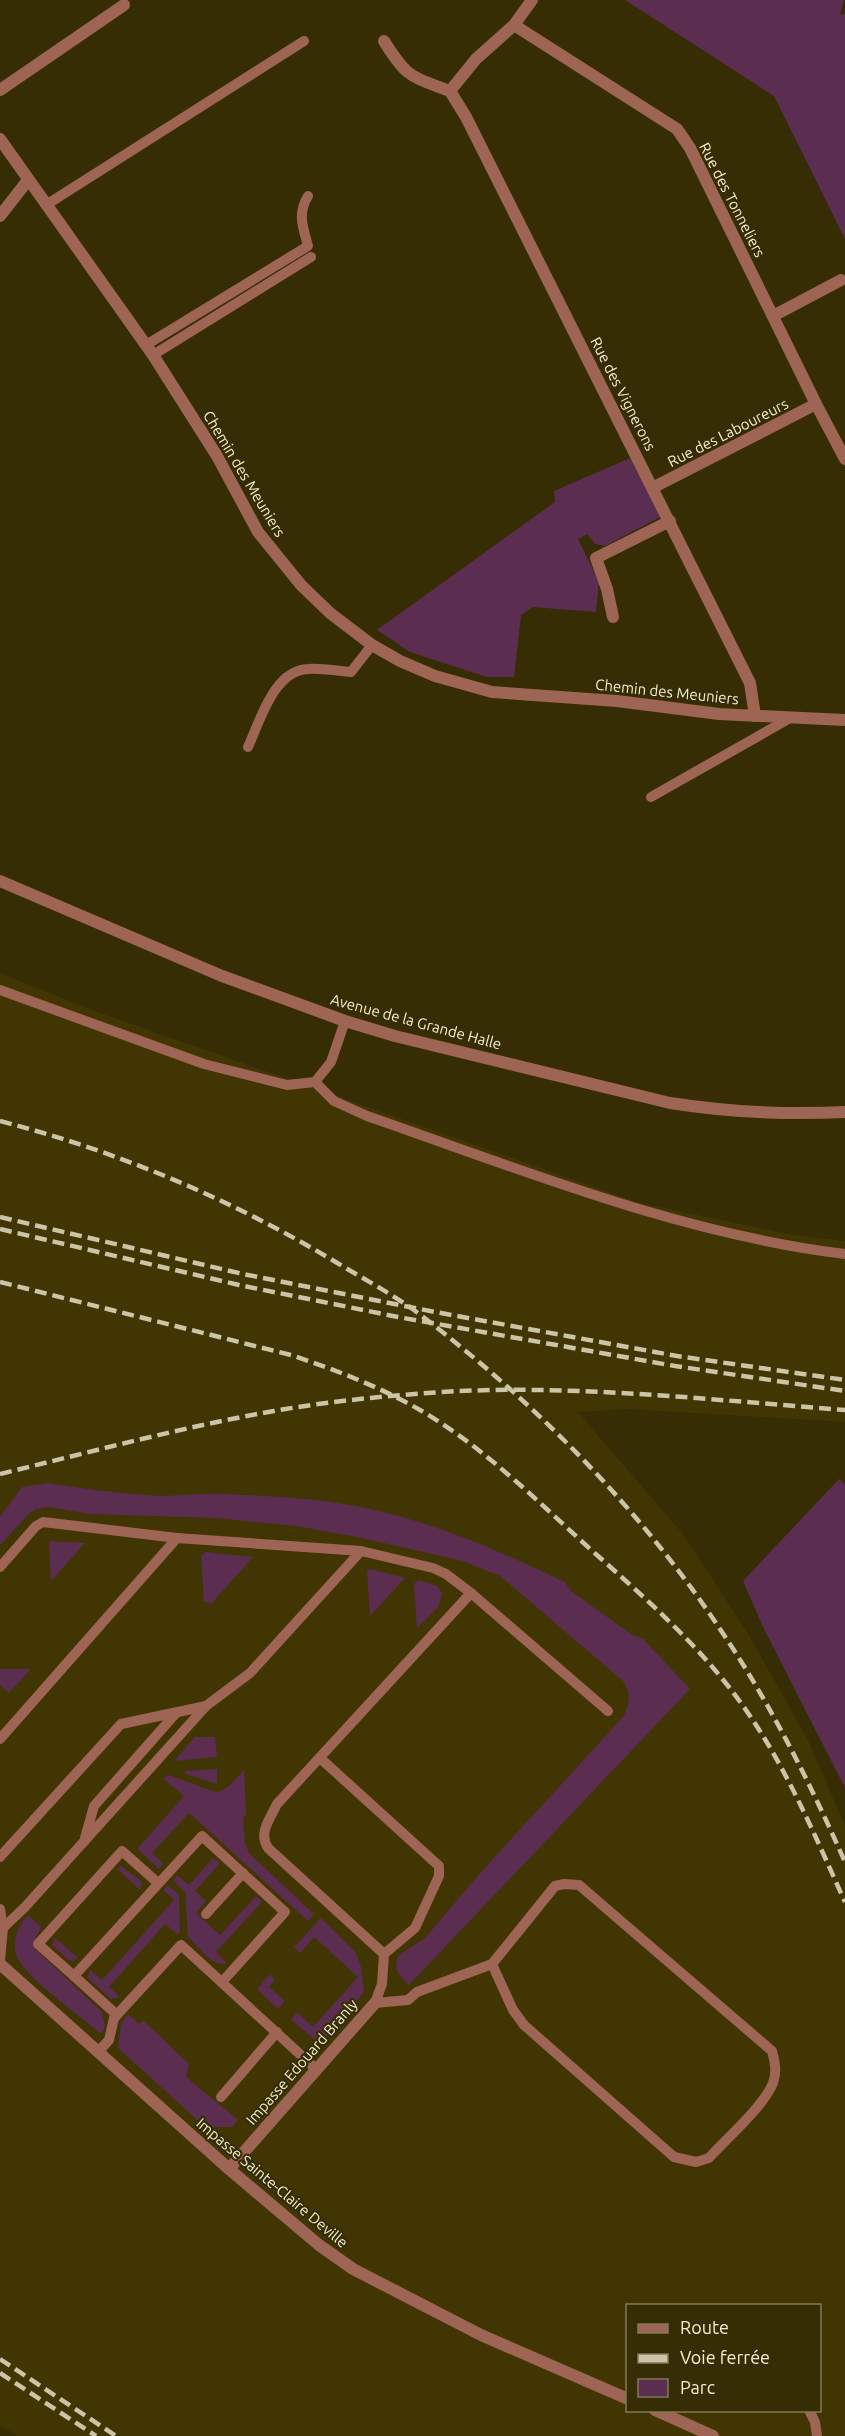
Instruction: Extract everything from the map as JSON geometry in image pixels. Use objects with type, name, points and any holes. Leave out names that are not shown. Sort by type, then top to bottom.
[{"type":"street","points":[[384,41],[401,68],[413,78],[450,91],[476,59],[514,25],[521,12],[532,0]]},
{"type":"street","points":[[0,90],[124,5]]},
{"type":"street","name":"Rue des Tonneliers","points":[[514,25],[677,129],[690,148],[845,459]]},
{"type":"street","name":"Rue des Vignerons","points":[[450,91],[471,127],[654,487],[750,683],[755,716]]},
{"type":"street","name":"Chemin des Meuniers","points":[[0,139],[149,350],[217,456],[258,532],[279,560],[330,614],[372,645],[400,662],[435,676],[492,692],[617,701],[719,714],[845,720]]},
{"type":"street","points":[[0,216],[28,180]]},
{"type":"street","points":[[773,316],[841,280]]},
{"type":"street","name":"Rue des Laboureurs","points":[[654,487],[816,404]]},
{"type":"street","points":[[613,618],[607,589],[596,558],[670,521]]},
{"type":"street","name":"Avenue de la Grande Halle","points":[[0,881],[232,979],[345,1021],[395,1036],[670,1102],[708,1109],[785,1114],[845,1112]]},
{"type":"street","name":"Impasse Sainte-Claire Deville","points":[[0,1964],[229,2169],[319,2245],[352,2269],[482,2334],[626,2399]]},
{"type":"street","name":"Impasse Edouard Branly","points":[[229,2169],[375,2003]]},
{"type":"street","points":[[659,2412],[713,2436]]},
{"type":"lane","points":[[46,205],[303,41]]},
{"type":"lane","points":[[149,350],[308,246],[301,220],[302,206],[308,196]]},
{"type":"lane","points":[[149,350],[311,257]]},
{"type":"lane","points":[[248,747],[276,687],[285,677],[295,671],[307,669],[351,672],[372,645]]},
{"type":"lane","points":[[651,797],[792,717]]},
{"type":"lane","points":[[0,990],[204,1064],[287,1085],[315,1082],[331,1062],[345,1021]]},
{"type":"lane","points":[[315,1082],[334,1101],[367,1116],[641,1210],[777,1243],[845,1254]]},
{"type":"lane","points":[[0,1567],[36,1526],[43,1522],[177,1538],[361,1551],[433,1568],[446,1574],[471,1593],[608,1711]]},
{"type":"lane","points":[[0,1739],[177,1538]]},
{"type":"lane","points":[[3,1928],[85,1842],[206,1706],[250,1673],[361,1551]]},
{"type":"lane","points":[[384,1954],[268,1848],[264,1842],[263,1832],[277,1804],[471,1593]]},
{"type":"lane","points":[[0,1857],[121,1724],[206,1706]]},
{"type":"lane","points":[[85,1842],[94,1806],[177,1712]]},
{"type":"lane","points":[[320,1758],[439,1866],[439,1876],[415,1928],[384,1954],[382,1984],[375,2003],[408,2000],[417,1992],[492,1964],[555,1886],[579,1885],[772,2051],[776,2068],[774,2082],[765,2097],[709,2158],[696,2162],[674,2157],[524,2025],[513,2010],[492,1964]]},
{"type":"lane","points":[[74,1976],[202,1836],[285,1912],[222,1982]]},
{"type":"lane","points":[[117,2015],[38,1944],[123,1851],[158,1883]]},
{"type":"lane","points":[[206,1914],[243,1873]]},
{"type":"lane","points":[[0,1909],[3,1928],[0,1960]]},
{"type":"lane","points":[[98,2052],[109,2040],[114,2018],[181,1945],[316,2069]]},
{"type":"lane","points":[[221,2097],[277,2032]]},
{"type":"lane","points":[[810,2412],[815,2422],[817,2436]]},
{"type":"shaded area","points":[[0,973],[92,1010],[640,1203],[793,1235],[845,1241],[845,1422],[629,1409],[578,1412],[683,1534],[747,1632],[808,1740],[845,1826],[845,2436],[17,2436],[0,2425]]},
{"type":"green space","points":[[625,0],[844,0],[840,14],[845,15],[845,239],[774,96]]},
{"type":"green space","points":[[630,458],[662,516],[605,546],[595,544],[587,534],[578,539],[599,582],[596,612],[533,607],[521,615],[514,677],[487,677],[410,652],[377,630],[555,502],[554,491]]},
{"type":"green space","points":[[839,1479],[845,1485],[845,1788],[763,1627],[743,1581]]},
{"type":"green space","points":[[48,1483],[161,1496],[225,1494],[319,1501],[356,1506],[424,1524],[495,1550],[565,1582],[571,1591],[631,1634],[643,1639],[690,1689],[409,1985],[396,1968],[399,1955],[425,1938],[482,1871],[623,1717],[629,1700],[624,1682],[500,1576],[463,1561],[357,1537],[296,1526],[216,1518],[90,1514],[48,1507],[36,1509],[30,1513],[0,1545],[0,1517],[22,1487]]},
{"type":"green space","points":[[49,1541],[85,1543],[51,1581]]},
{"type":"green space","points":[[205,1552],[253,1557],[211,1604],[204,1601],[201,1556]]},
{"type":"green space","points":[[370,1569],[405,1578],[370,1616],[367,1571]]},
{"type":"green space","points":[[418,1580],[437,1586],[442,1593],[439,1606],[417,1628],[414,1584]]},
{"type":"green space","points":[[0,1669],[31,1669],[9,1693],[0,1685]]},
{"type":"green space","points":[[195,1737],[215,1737],[217,1757],[174,1761]]},
{"type":"green space","points":[[217,1769],[217,1784],[186,1774],[184,1771]]},
{"type":"green space","points":[[244,1770],[246,1815],[243,1818],[245,1843],[249,1853],[314,1914],[308,1921],[189,1813],[152,1853],[163,1864],[159,1869],[137,1849],[184,1796],[163,1779],[169,1775],[215,1792],[228,1787]]},
{"type":"green space","points":[[213,1858],[220,1863],[195,1891],[206,1901],[196,1913],[220,1935],[256,1896],[262,1902],[216,1952],[227,1963],[221,1964],[211,1959],[188,1937],[185,1892],[173,1880],[177,1875],[189,1885]]},
{"type":"green space","points":[[121,1866],[142,1882],[140,1890],[117,1869]]},
{"type":"green space","points":[[168,1885],[179,1895],[180,1932],[177,1934],[165,1924],[109,1987],[120,1997],[111,1999],[87,1977],[90,1970],[102,1980],[174,1900],[163,1890]]},
{"type":"green space","points":[[28,1915],[41,1927],[35,1940],[36,1950],[102,2012],[105,2026],[103,2032],[100,2033],[45,1989],[20,1962],[15,1950],[16,1937],[20,1925]]},
{"type":"green space","points":[[321,1918],[356,1953],[361,1967],[364,1992],[320,2044],[291,2020],[297,2012],[313,2027],[358,1977],[314,1937],[300,1953],[294,1947]]},
{"type":"green space","points":[[55,1938],[78,1958],[73,1961],[67,1959],[52,1945]]},
{"type":"green space","points":[[270,1974],[275,1980],[269,1987],[285,2001],[278,2009],[257,1989]]},
{"type":"green space","points":[[128,2014],[139,2024],[143,2021],[146,2023],[189,2064],[186,2077],[238,2120],[232,2127],[205,2127],[118,2048],[121,2023]]},
{"type":"railway","points":[[0,1121],[45,1133],[132,1163],[175,1180],[258,1219],[405,1304],[501,1381],[583,1459],[621,1501],[692,1589],[742,1662],[774,1718],[804,1774],[845,1862]]},
{"type":"railway","points":[[0,1217],[243,1274],[435,1312],[677,1356],[845,1380]]},
{"type":"railway","points":[[0,1229],[239,1285],[398,1317],[675,1366],[845,1391]]},
{"type":"railway","points":[[0,1282],[291,1355],[389,1394],[445,1425],[513,1478],[678,1630],[715,1670],[748,1713],[776,1758],[801,1805],[845,1902]]},
{"type":"railway","points":[[0,1474],[240,1417],[316,1404],[441,1392],[491,1390],[592,1392],[845,1410]]},
{"type":"railway","points":[[0,2359],[116,2436]]},
{"type":"railway","points":[[0,2373],[96,2436]]}]
